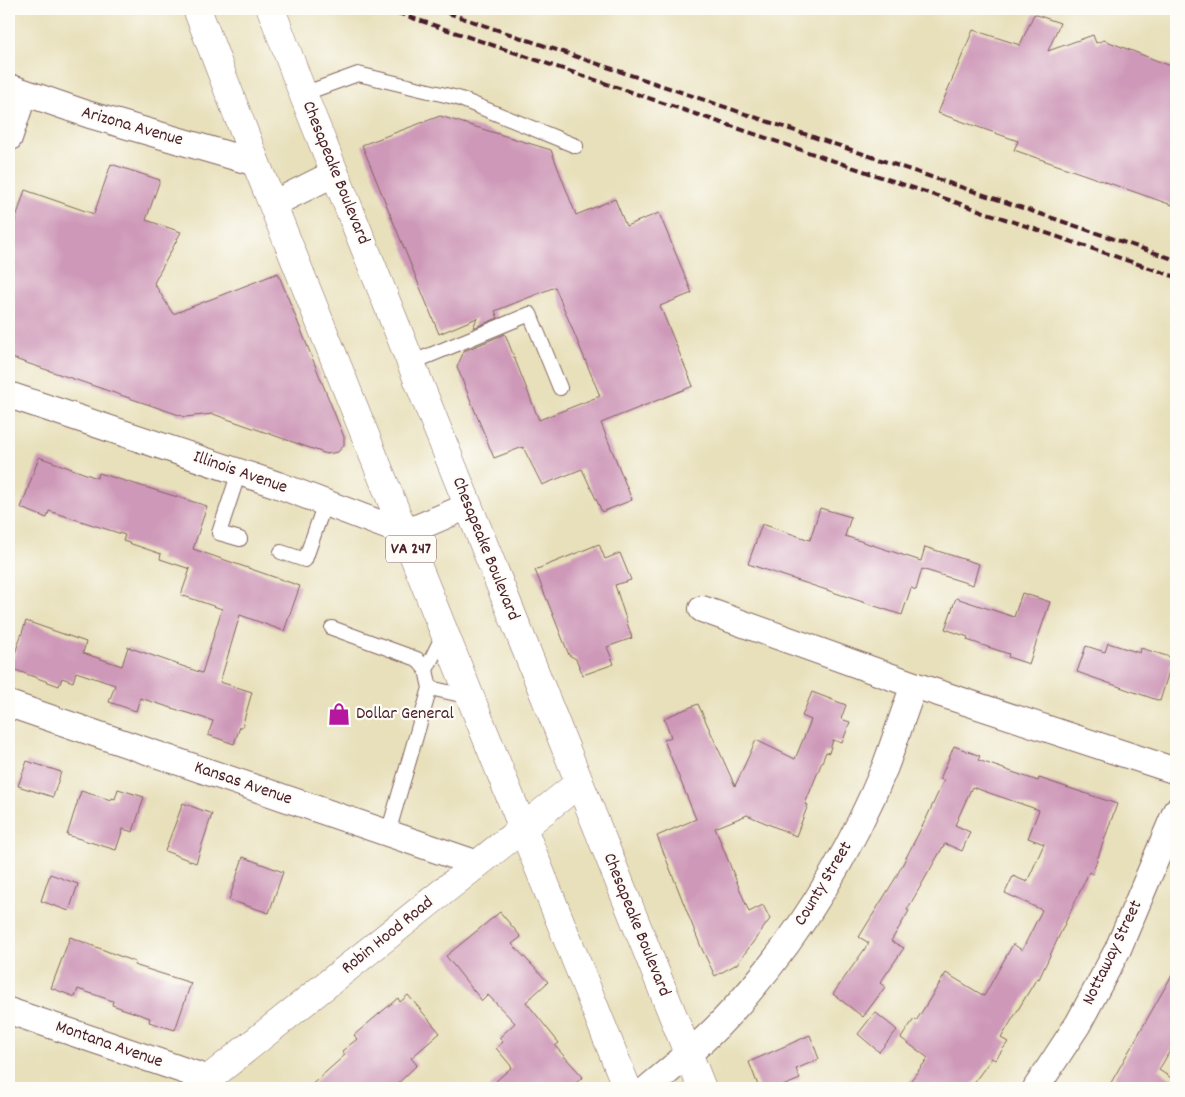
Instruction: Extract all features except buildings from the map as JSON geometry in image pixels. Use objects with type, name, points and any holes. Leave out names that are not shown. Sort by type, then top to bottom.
[{"type":"main road","name":"VA 247","points":[[197,9],[256,163],[627,1088]]},
{"type":"main road","name":"Chesapeake Boulevard","points":[[271,9],[303,94],[702,1088]]},
{"type":"main road","name":"Robin Hood Road","points":[[203,1084],[579,783]]},
{"type":"street","name":"Arizona Avenue","points":[[16,90],[90,115],[256,163]]},
{"type":"street","points":[[9,138],[16,90]]},
{"type":"street","points":[[273,204],[335,173]]},
{"type":"street","name":"Illinois Avenue","points":[[9,395],[239,472],[405,533]]},
{"type":"street","points":[[405,533],[468,506]]},
{"type":"street","points":[[702,609],[914,685],[1176,770]]},
{"type":"street","name":"County Street","points":[[648,1088],[719,1025],[784,948],[823,891],[856,830],[885,767],[914,685]]},
{"type":"street","name":"Kansas Avenue","points":[[9,704],[478,864]]},
{"type":"street","name":"Nottaway Street","points":[[1036,1088],[1078,1024],[1118,949],[1176,812]]},
{"type":"street","name":"Montana Avenue","points":[[9,1011],[203,1084]]},
{"type":"lane","points":[[303,94],[358,74],[458,98],[576,146]]},
{"type":"lane","points":[[411,363],[530,314],[560,388]]},
{"type":"lane","points":[[239,472],[220,533],[240,540]]},
{"type":"lane","points":[[281,552],[305,560],[325,503]]},
{"type":"lane","points":[[332,628],[417,659],[426,670],[430,688],[388,833]]},
{"type":"lane","points":[[426,670],[444,632]]},
{"type":"lane","points":[[430,688],[471,697]]},
{"type":"railway","points":[[386,9],[1176,277]]},
{"type":"railway","points":[[436,9],[1176,260]]},
{"type":"place","name":"Dollar General","points":[[339,714]]}]
